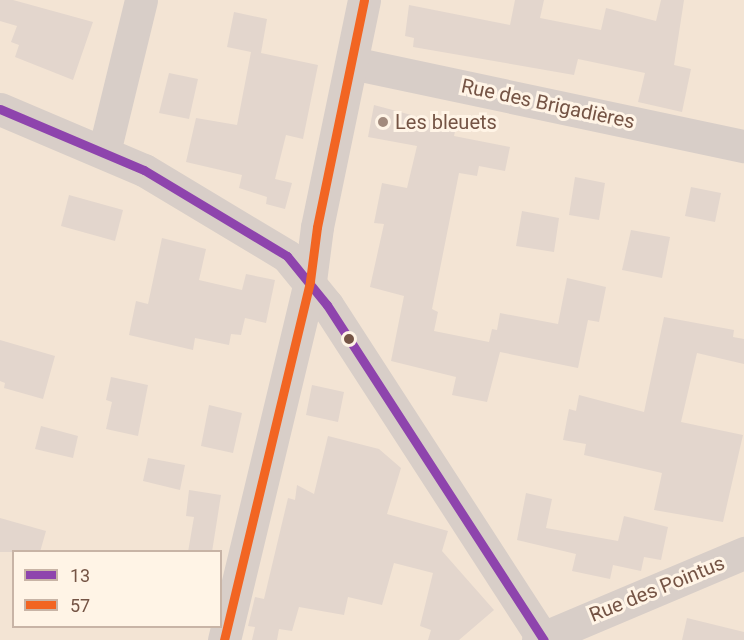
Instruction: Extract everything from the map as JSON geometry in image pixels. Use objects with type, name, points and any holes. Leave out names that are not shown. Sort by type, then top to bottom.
[{"type":"street","points":[[104,152],[141,0]]},
{"type":"street","points":[[224,640],[310,281],[317,227],[364,0]]},
{"type":"street","name":"Rue des Brigadières","points":[[352,63],[742,137]]},
{"type":"street","points":[[0,109],[144,170],[286,256],[310,281],[542,639]]},
{"type":"street","name":"Rue des Pointus","points":[[542,639],[744,553]]},
{"type":"shaded area","points":[[0,0],[744,0],[744,640],[0,640]]},
{"type":"building","points":[[0,0],[13,0],[93,22],[73,80],[15,57],[19,45],[11,42],[17,26],[0,21]]},
{"type":"building","points":[[515,0],[544,0],[540,18],[601,30],[606,8],[656,21],[661,0],[684,0],[674,65],[691,69],[682,112],[638,102],[645,73],[578,59],[574,75],[413,47],[414,38],[405,36],[409,5],[510,25]]},
{"type":"building","points":[[234,12],[267,19],[261,53],[318,65],[303,139],[286,135],[275,179],[292,183],[285,209],[266,204],[267,197],[239,188],[242,175],[186,162],[196,118],[237,125],[251,52],[227,47]]},
{"type":"building","points":[[169,73],[198,79],[189,119],[159,113]]},
{"type":"building","points":[[374,105],[456,127],[454,136],[510,147],[505,171],[479,166],[477,176],[459,173],[432,309],[438,312],[434,331],[489,342],[492,329],[497,330],[500,313],[558,324],[567,278],[606,287],[599,322],[588,320],[578,368],[500,352],[487,402],[452,395],[456,377],[391,361],[404,296],[370,287],[384,224],[374,223],[382,183],[407,188],[417,146],[368,137]]},
{"type":"building","points":[[575,177],[605,183],[599,220],[569,215]]},
{"type":"building","points":[[691,187],[721,193],[715,222],[685,216]]},
{"type":"building","points":[[69,195],[123,210],[115,241],[61,226]]},
{"type":"building","points":[[522,211],[559,218],[554,252],[516,246]]},
{"type":"building","points":[[631,230],[670,237],[662,278],[622,270]]},
{"type":"building","points":[[162,238],[206,249],[199,280],[242,290],[246,274],[275,280],[266,323],[245,318],[241,335],[231,334],[229,345],[195,338],[193,350],[129,335],[136,301],[148,304]]},
{"type":"building","points":[[664,317],[734,330],[733,337],[744,339],[744,364],[697,353],[681,422],[743,435],[723,522],[654,510],[662,473],[584,455],[586,444],[563,440],[569,409],[576,411],[579,395],[644,412]]},
{"type":"building","points":[[0,340],[55,356],[43,399],[4,388],[5,383],[0,381]]},
{"type":"building","points":[[111,377],[148,385],[138,436],[106,429],[112,402],[106,400]]},
{"type":"building","points":[[312,385],[344,392],[338,422],[306,415]]},
{"type":"building","points":[[209,405],[242,413],[233,453],[201,446]]},
{"type":"building","points":[[41,426],[78,436],[73,458],[35,449]]},
{"type":"building","points":[[328,436],[379,449],[401,468],[387,514],[448,531],[442,551],[494,610],[459,640],[428,640],[431,630],[420,626],[433,573],[394,563],[382,605],[348,597],[344,615],[299,607],[292,631],[279,629],[277,640],[252,640],[255,627],[248,626],[255,597],[264,599],[288,498],[295,500],[297,485],[314,494]]},
{"type":"building","points":[[148,458],[185,465],[180,490],[143,481]]},
{"type":"building","points":[[189,490],[221,495],[212,550],[188,550],[194,517],[186,516]]},
{"type":"building","points":[[526,493],[552,499],[546,528],[618,541],[624,516],[668,527],[661,560],[644,557],[641,571],[613,565],[610,579],[572,571],[576,554],[517,540]]},
{"type":"building","points":[[0,518],[46,531],[41,550],[0,552]]},
{"type":"building","points":[[687,618],[744,632],[744,640],[682,640]]},
{"type":"transit line","name":"57","points":[[224,640],[310,281],[317,227],[364,0]]},
{"type":"transit line","name":"13","points":[[0,109],[144,170],[287,256],[327,305],[544,640]]},
{"type":"place","name":"Les bleuets","points":[[383,122]]}]
